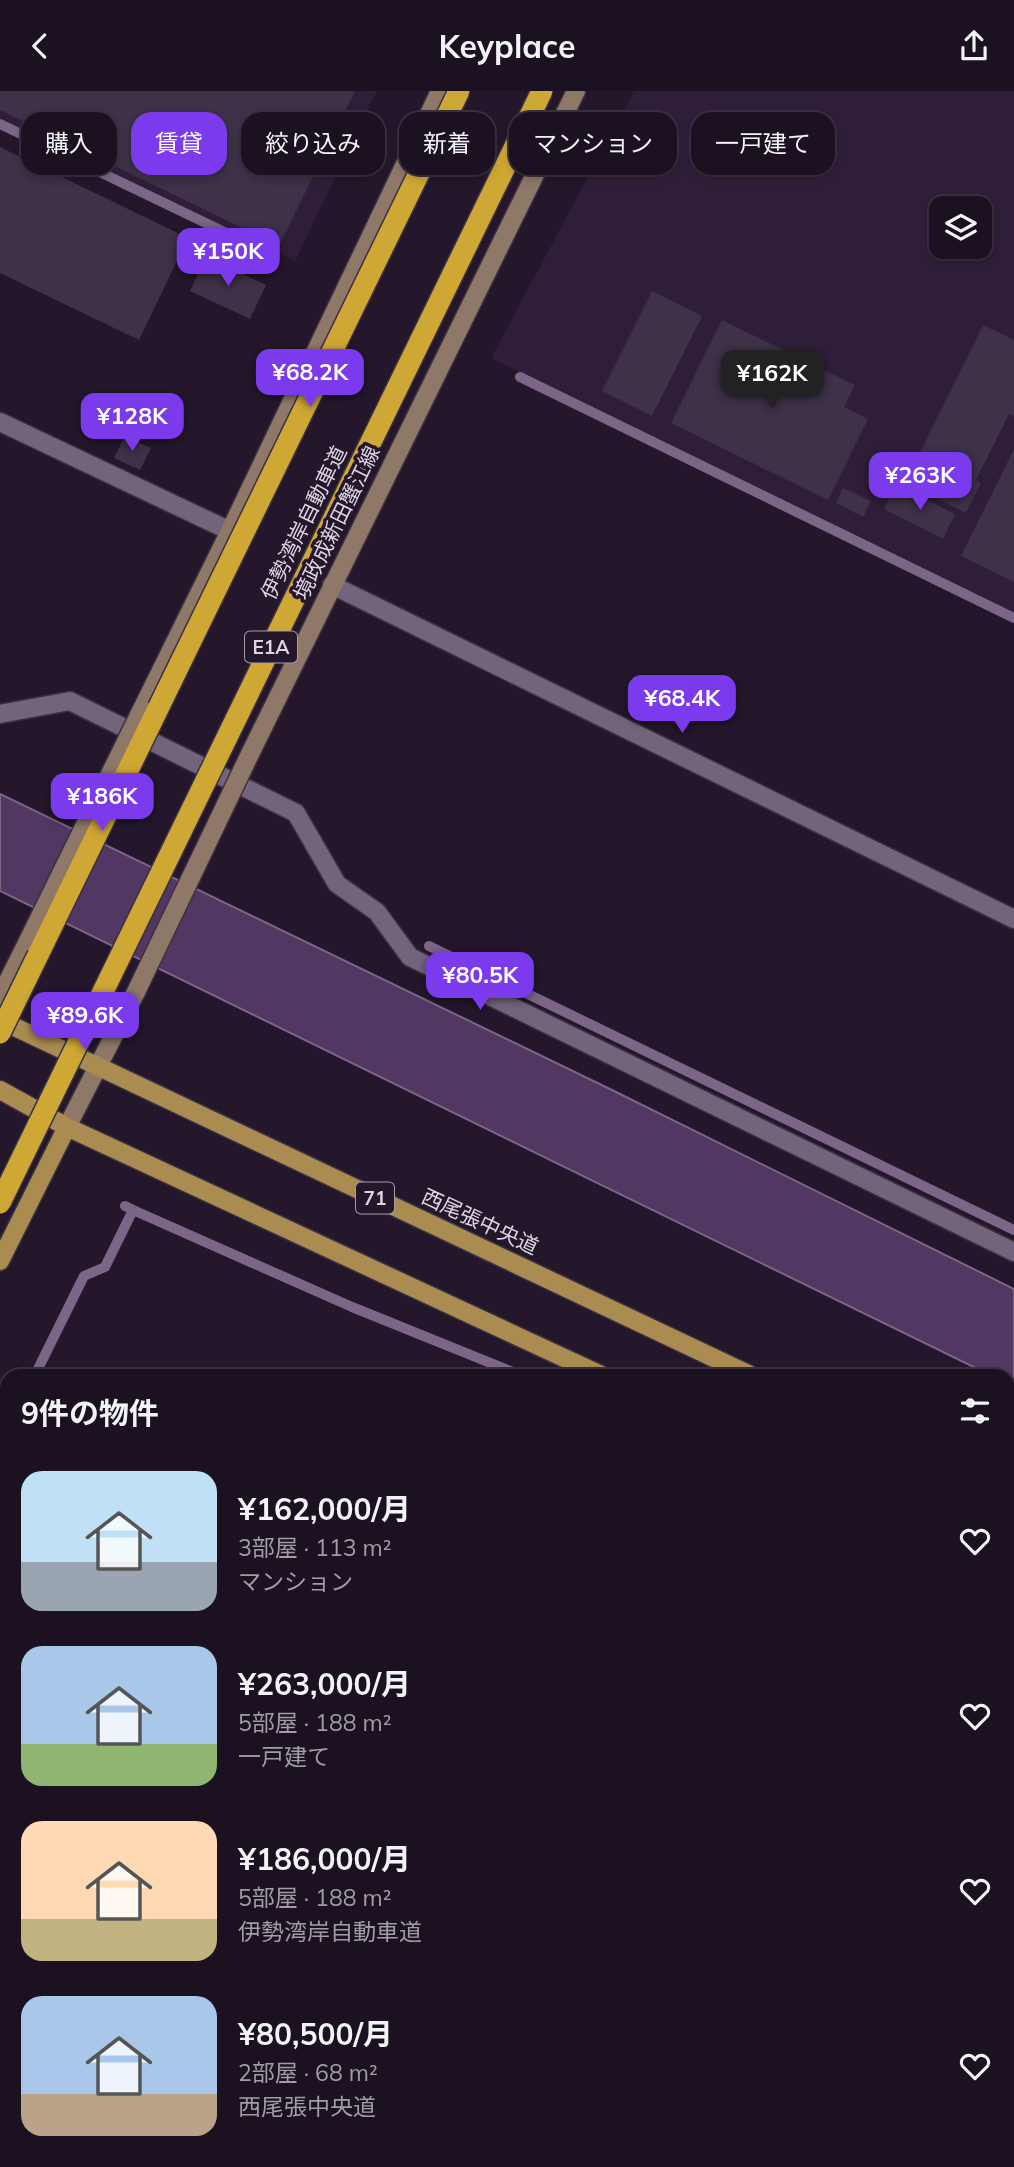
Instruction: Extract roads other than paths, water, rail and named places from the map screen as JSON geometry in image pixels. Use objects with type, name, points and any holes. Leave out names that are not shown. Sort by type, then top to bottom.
[{"type":"highway","points":[[0,1033],[459,91]]},
{"type":"highway","name":"伊勢湾岸自動車道","points":[[0,1203],[542,91]]},
{"type":"main road","points":[[0,997],[230,531],[440,91]]},
{"type":"main road","name":"境政成新田蟹江線","points":[[67,1128],[576,91]]},
{"type":"main road","name":"西尾張中央道","points":[[0,1020],[737,1369]]},
{"type":"main road","points":[[0,1090],[67,1128],[588,1369]]},
{"type":"main road","points":[[0,1261],[67,1128]]},
{"type":"street","points":[[0,422],[230,531]]},
{"type":"street","points":[[332,585],[1014,919]]},
{"type":"street","points":[[0,714],[71,701],[296,813],[337,884],[377,912],[410,957],[1014,1252]]},
{"type":"waterway","points":[[0,124],[270,254]]},
{"type":"waterway","points":[[520,377],[1014,618]]},
{"type":"waterway","points":[[429,946],[1014,1230]]},
{"type":"waterway","points":[[38,1369],[84,1276],[105,1267],[133,1210],[125,1206]]},
{"type":"waterway","points":[[133,1210],[352,1307],[505,1369]]}]
